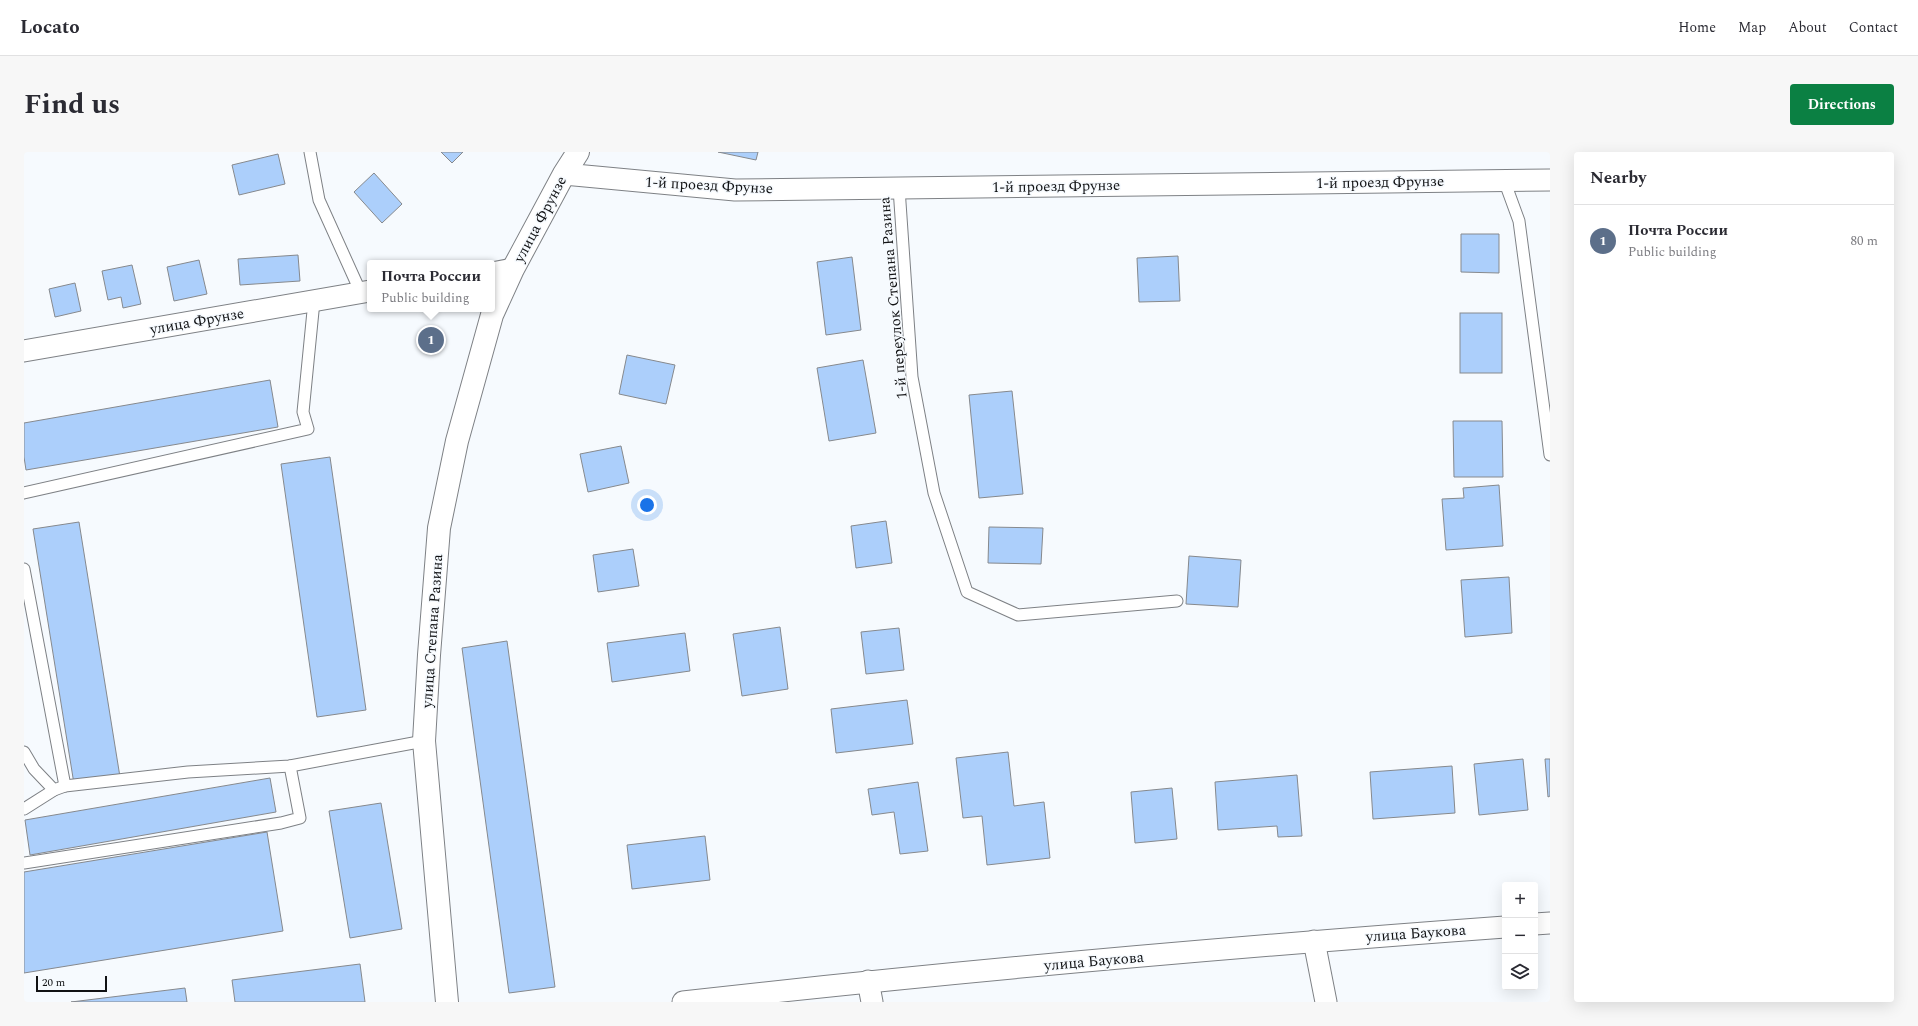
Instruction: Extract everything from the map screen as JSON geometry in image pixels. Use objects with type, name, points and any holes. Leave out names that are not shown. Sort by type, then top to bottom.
[{"type":"street","name":"улица Фрунзе","points":[[502,271],[578,152]]},
{"type":"street","name":"1-й проезд Фрунзе","points":[[564,174],[736,190],[1550,180]]},
{"type":"street","name":"улица Степана Разина","points":[[495,302],[502,271]]},
{"type":"street","name":"улица Фрунзе","points":[[24,352],[365,292]]},
{"type":"street","name":"улица Степана Разина","points":[[447,1002],[424,742],[429,656],[439,528],[457,441],[493,312]]},
{"type":"street","points":[[1538,924],[1550,923]]},
{"type":"street","name":"улица Баукова","points":[[683,1002],[868,981],[1314,941],[1502,926]]},
{"type":"street","points":[[1314,941],[1326,1002]]},
{"type":"street","points":[[868,981],[872,1002]]},
{"type":"lane","points":[[310,152],[319,200],[365,292]]},
{"type":"lane","points":[[1504,180],[1519,221],[1550,455]]},
{"type":"lane","name":"1-й переулок Степана Разина","points":[[899,188],[912,378],[934,493],[967,592],[1018,615],[1177,600]]},
{"type":"lane","points":[[24,493],[308,429],[303,412],[314,301]]},
{"type":"lane","points":[[24,569],[65,786]]},
{"type":"lane","points":[[24,809],[54,790],[65,786],[188,772],[290,766],[424,742]]},
{"type":"lane","points":[[24,752],[34,769],[54,790]]},
{"type":"lane","points":[[24,863],[281,823],[300,818],[290,766]]},
{"type":"building","points":[[441,152],[463,152],[452,163]]},
{"type":"building","points":[[718,152],[758,152],[756,160]]},
{"type":"building","points":[[278,154],[285,184],[239,195],[232,165]]},
{"type":"building","points":[[374,173],[402,204],[382,223],[354,192]]},
{"type":"building","points":[[1461,234],[1499,234],[1499,273],[1461,272]]},
{"type":"building","points":[[298,255],[300,281],[240,285],[238,259]]},
{"type":"building","points":[[1178,256],[1180,301],[1139,302],[1137,258]]},
{"type":"building","points":[[852,257],[861,330],[826,335],[817,262]]},
{"type":"building","points":[[199,260],[207,294],[174,301],[167,267]]},
{"type":"building","points":[[132,265],[141,304],[123,308],[121,297],[108,300],[102,271]]},
{"type":"building","points":[[75,283],[81,311],[55,317],[49,289]]},
{"type":"building","points":[[1460,313],[1502,313],[1502,373],[1460,373]]},
{"type":"building","points":[[627,355],[675,365],[666,404],[619,394]]},
{"type":"building","points":[[863,360],[876,433],[829,441],[817,368]]},
{"type":"building","points":[[270,380],[278,427],[26,470],[24,457],[24,423]]},
{"type":"building","points":[[1012,391],[1023,494],[979,498],[969,395]]},
{"type":"building","points":[[1453,421],[1502,421],[1503,477],[1454,477]]},
{"type":"building","points":[[621,446],[629,483],[588,492],[580,454]]},
{"type":"building","points":[[330,457],[366,710],[317,717],[281,464]]},
{"type":"building","points":[[1499,485],[1503,546],[1446,550],[1442,499],[1464,498],[1463,488]]},
{"type":"building","points":[[886,521],[892,563],[856,568],[851,526]]},
{"type":"building","points":[[79,522],[120,777],[74,784],[33,529]]},
{"type":"building","points":[[989,527],[1043,528],[1041,564],[988,563]]},
{"type":"building","points":[[633,549],[639,586],[598,592],[593,555]]},
{"type":"building","points":[[1189,556],[1241,560],[1238,607],[1186,604]]},
{"type":"building","points":[[1509,577],[1512,633],[1465,637],[1461,580]]},
{"type":"building","points":[[780,627],[788,689],[742,696],[733,634]]},
{"type":"building","points":[[899,628],[904,670],[866,674],[861,632]]},
{"type":"building","points":[[685,633],[690,671],[612,682],[607,643]]},
{"type":"building","points":[[507,641],[555,987],[509,993],[462,648]]},
{"type":"building","points":[[907,700],[913,744],[836,753],[831,709]]},
{"type":"building","points":[[1008,752],[1014,806],[1044,802],[1050,858],[987,865],[982,816],[963,818],[956,758]]},
{"type":"building","points":[[1523,759],[1528,810],[1479,815],[1474,764]]},
{"type":"building","points":[[1545,759],[1550,759],[1550,796],[1548,797]]},
{"type":"building","points":[[1452,766],[1455,813],[1373,819],[1370,772]]},
{"type":"building","points":[[1297,775],[1302,836],[1278,837],[1277,826],[1218,830],[1215,782]]},
{"type":"building","points":[[270,778],[276,812],[30,855],[25,820]]},
{"type":"building","points":[[918,782],[928,851],[900,854],[894,812],[872,815],[868,789]]},
{"type":"building","points":[[1172,788],[1177,839],[1135,843],[1131,792]]},
{"type":"building","points":[[381,803],[402,929],[350,938],[329,811]]},
{"type":"building","points":[[267,832],[283,931],[24,973],[24,872]]},
{"type":"building","points":[[705,836],[710,880],[632,889],[627,845]]},
{"type":"building","points":[[360,964],[365,1002],[235,1002],[232,980]]},
{"type":"building","points":[[185,988],[187,1002],[71,1002]]},
{"type":"place","name":"Почта России","points":[[431,340]]}]
